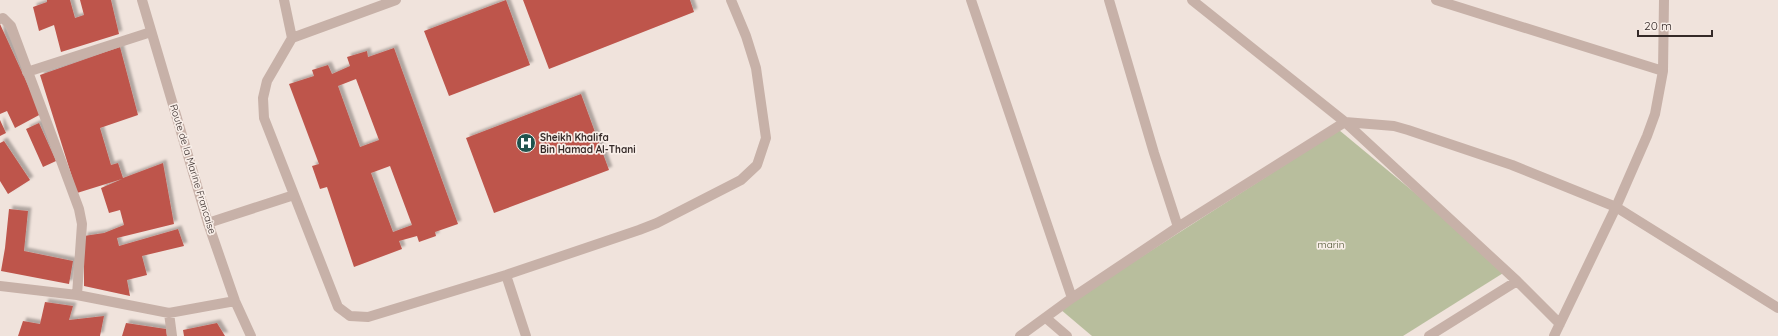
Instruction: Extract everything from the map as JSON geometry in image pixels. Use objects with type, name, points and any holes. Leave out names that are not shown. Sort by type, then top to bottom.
[{"type":"street","name":"Route de la Marine Francaise","points":[[142,0],[208,223],[235,301],[251,336]]},
{"type":"street","points":[[284,0],[292,38]]},
{"type":"street","points":[[396,0],[292,38],[267,81],[263,98],[264,118],[338,307],[350,316],[368,317],[506,275],[657,223],[741,180],[757,165],[766,138],[756,68],[746,36],[731,0]]},
{"type":"street","points":[[970,0],[1072,298]]},
{"type":"street","points":[[1109,0],[1154,153],[1178,228]]},
{"type":"street","points":[[1192,0],[1345,122],[1517,281],[1560,324]]},
{"type":"street","points":[[1436,0],[1457,3],[1663,71]]},
{"type":"street","points":[[1555,336],[1616,207],[1655,114],[1663,71],[1664,0]]},
{"type":"street","points":[[0,19],[3,18],[11,26],[79,209],[82,224],[77,295]]},
{"type":"street","points":[[27,72],[151,32]]},
{"type":"street","points":[[1020,336],[1072,298],[1178,228],[1345,122],[1394,126],[1408,130],[1512,165],[1616,207],[1778,308]]},
{"type":"street","points":[[208,223],[294,195]]},
{"type":"street","points":[[506,275],[526,336]]},
{"type":"street","points":[[1429,336],[1517,281]]},
{"type":"street","points":[[0,286],[77,295],[169,313],[235,301]]},
{"type":"street","points":[[169,313],[172,336]]},
{"type":"street","points":[[1046,318],[1067,336]]},
{"type":"green space","name":"marin","points":[[1339,130],[1508,270],[1403,336],[1092,336],[1060,309]]},
{"type":"building","points":[[47,0],[70,0],[75,18],[84,15],[80,0],[111,0],[119,34],[61,52],[54,25],[39,31],[33,7],[47,2]]},
{"type":"building","points":[[506,0],[530,65],[449,96],[424,31]]},
{"type":"building","points":[[523,0],[690,0],[694,12],[549,69]]},
{"type":"building","points":[[0,24],[41,114],[15,128],[7,111],[0,114]]},
{"type":"building","points":[[120,47],[138,115],[100,128],[111,165],[118,163],[123,178],[163,163],[174,224],[117,238],[119,246],[178,229],[184,246],[142,256],[147,275],[127,280],[130,296],[84,286],[84,236],[104,233],[124,225],[120,210],[109,213],[101,188],[122,179],[77,193],[40,75]]},
{"type":"building","points":[[394,48],[458,224],[435,232],[436,236],[419,242],[417,236],[399,241],[402,249],[354,267],[327,187],[320,189],[312,166],[319,164],[289,84],[314,76],[312,70],[328,65],[332,74],[350,66],[347,57],[367,51],[368,57]],"holes":[[[356,79],[379,140],[360,147],[338,86]],[[390,166],[412,225],[393,232],[371,173]]]},
{"type":"building","points":[[581,94],[609,170],[494,213],[466,138]]},
{"type":"building","points":[[0,120],[6,133],[0,136]]},
{"type":"building","points":[[39,123],[56,161],[43,167],[26,129]]},
{"type":"building","points":[[4,141],[30,180],[8,194],[0,181],[0,143]]},
{"type":"building","points":[[9,209],[28,211],[24,251],[73,261],[69,284],[1,271]]},
{"type":"building","points":[[45,302],[73,306],[69,320],[104,316],[100,336],[18,336],[23,321],[40,324]]},
{"type":"building","points":[[126,323],[166,329],[167,336],[122,336]]},
{"type":"building","points":[[217,323],[225,336],[184,336],[183,330]]},
{"type":"place","name":"Sheikh Khalifa Bin Hamad Al-Thani","points":[[526,143]]}]
